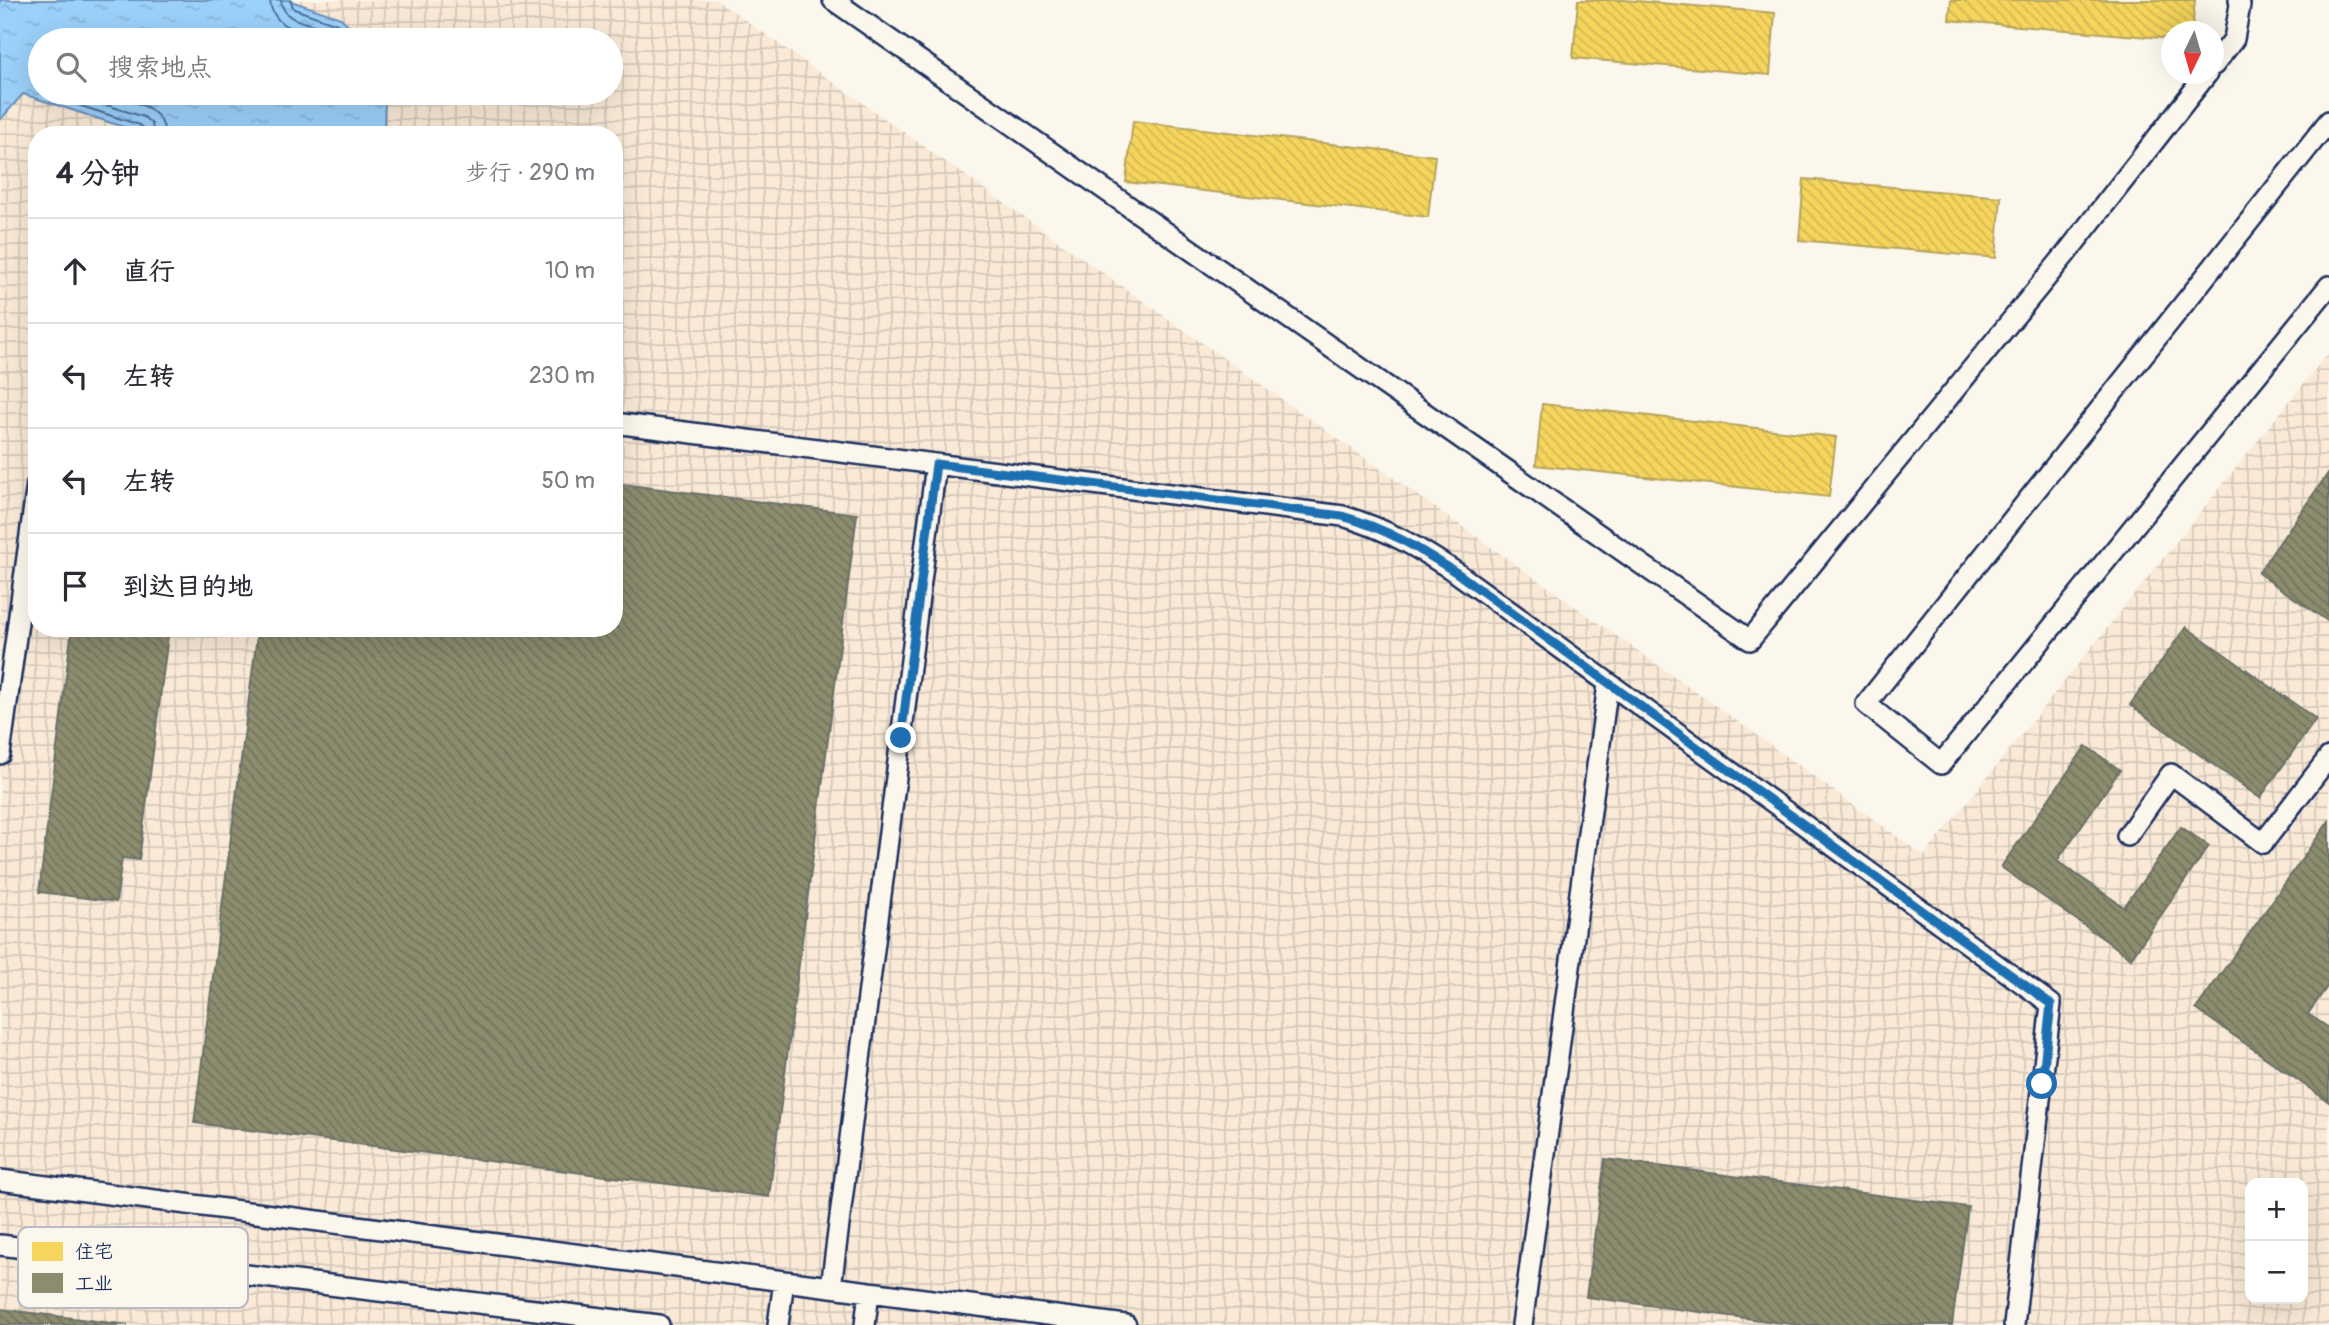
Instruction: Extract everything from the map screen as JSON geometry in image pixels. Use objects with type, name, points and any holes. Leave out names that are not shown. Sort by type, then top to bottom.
[{"type":"lane","points":[[833,0],[1750,640],[2064,255],[2199,84]]},
{"type":"lane","points":[[2224,52],[2234,39],[2239,0]]},
{"type":"lane","points":[[2329,121],[1866,704],[1941,764],[2329,286]]},
{"type":"lane","points":[[623,424],[1342,516],[1377,526],[1457,573],[2051,1004],[2014,1325]]},
{"type":"lane","points":[[831,1287],[936,464]]},
{"type":"lane","points":[[0,754],[28,550]]},
{"type":"lane","points":[[1522,1325],[1608,684]]},
{"type":"lane","points":[[2127,836],[2171,774],[2263,843],[2329,757]]},
{"type":"lane","points":[[0,1180],[1126,1325]]},
{"type":"lane","points":[[0,1245],[18,1247]]},
{"type":"lane","points":[[248,1275],[659,1325]]},
{"type":"lane","points":[[778,1325],[784,1281]]},
{"type":"lane","points":[[865,1325],[869,1292]]},
{"type":"shaded area","points":[[0,0],[717,0],[1924,856],[2329,352],[2329,1325],[0,1325]]},
{"type":"water","points":[[0,0],[288,0],[341,18],[351,28],[28,28],[28,96],[23,94],[0,120]]},
{"type":"water","points":[[57,105],[385,105],[384,126],[121,126]]},
{"type":"building: 住宅","points":[[1578,0],[1625,0],[1775,13],[1770,75],[1573,58]]},
{"type":"building: 住宅","points":[[1951,0],[2195,0],[2193,21],[2161,21],[2161,38],[1949,20]]},
{"type":"building: 住宅","points":[[1133,121],[1435,156],[1428,217],[1126,182]]},
{"type":"building: 住宅","points":[[1804,179],[2001,197],[1996,258],[1799,240]]},
{"type":"building: 住宅","points":[[1542,404],[1836,437],[1829,497],[1536,465]]},
{"type":"building: 工业","points":[[2329,472],[2329,622],[2258,573]]},
{"type":"building: 工业","points":[[623,484],[857,514],[769,1197],[194,1123],[257,637],[623,637]]},
{"type":"building: 工业","points":[[2186,627],[2316,719],[2260,798],[2130,705]]},
{"type":"building: 工业","points":[[71,637],[168,637],[139,860],[122,858],[116,902],[39,892]]},
{"type":"building: 工业","points":[[2086,746],[2120,770],[2057,861],[2124,907],[2181,827],[2209,846],[2131,958],[2001,867]]},
{"type":"building: 工业","points":[[2329,821],[2329,984],[2308,1014],[2329,1028],[2329,1102],[2196,1009]]},
{"type":"building: 工业","points":[[1605,1159],[1968,1207],[1952,1325],[1798,1325],[1586,1297]]},
{"type":"building: 工业","points":[[0,1309],[128,1325],[0,1325]]},
{"type":"route","points":[[901,738],[936,464],[1342,516],[1377,526],[1457,573],[2051,1004],[2042,1084]]}]
